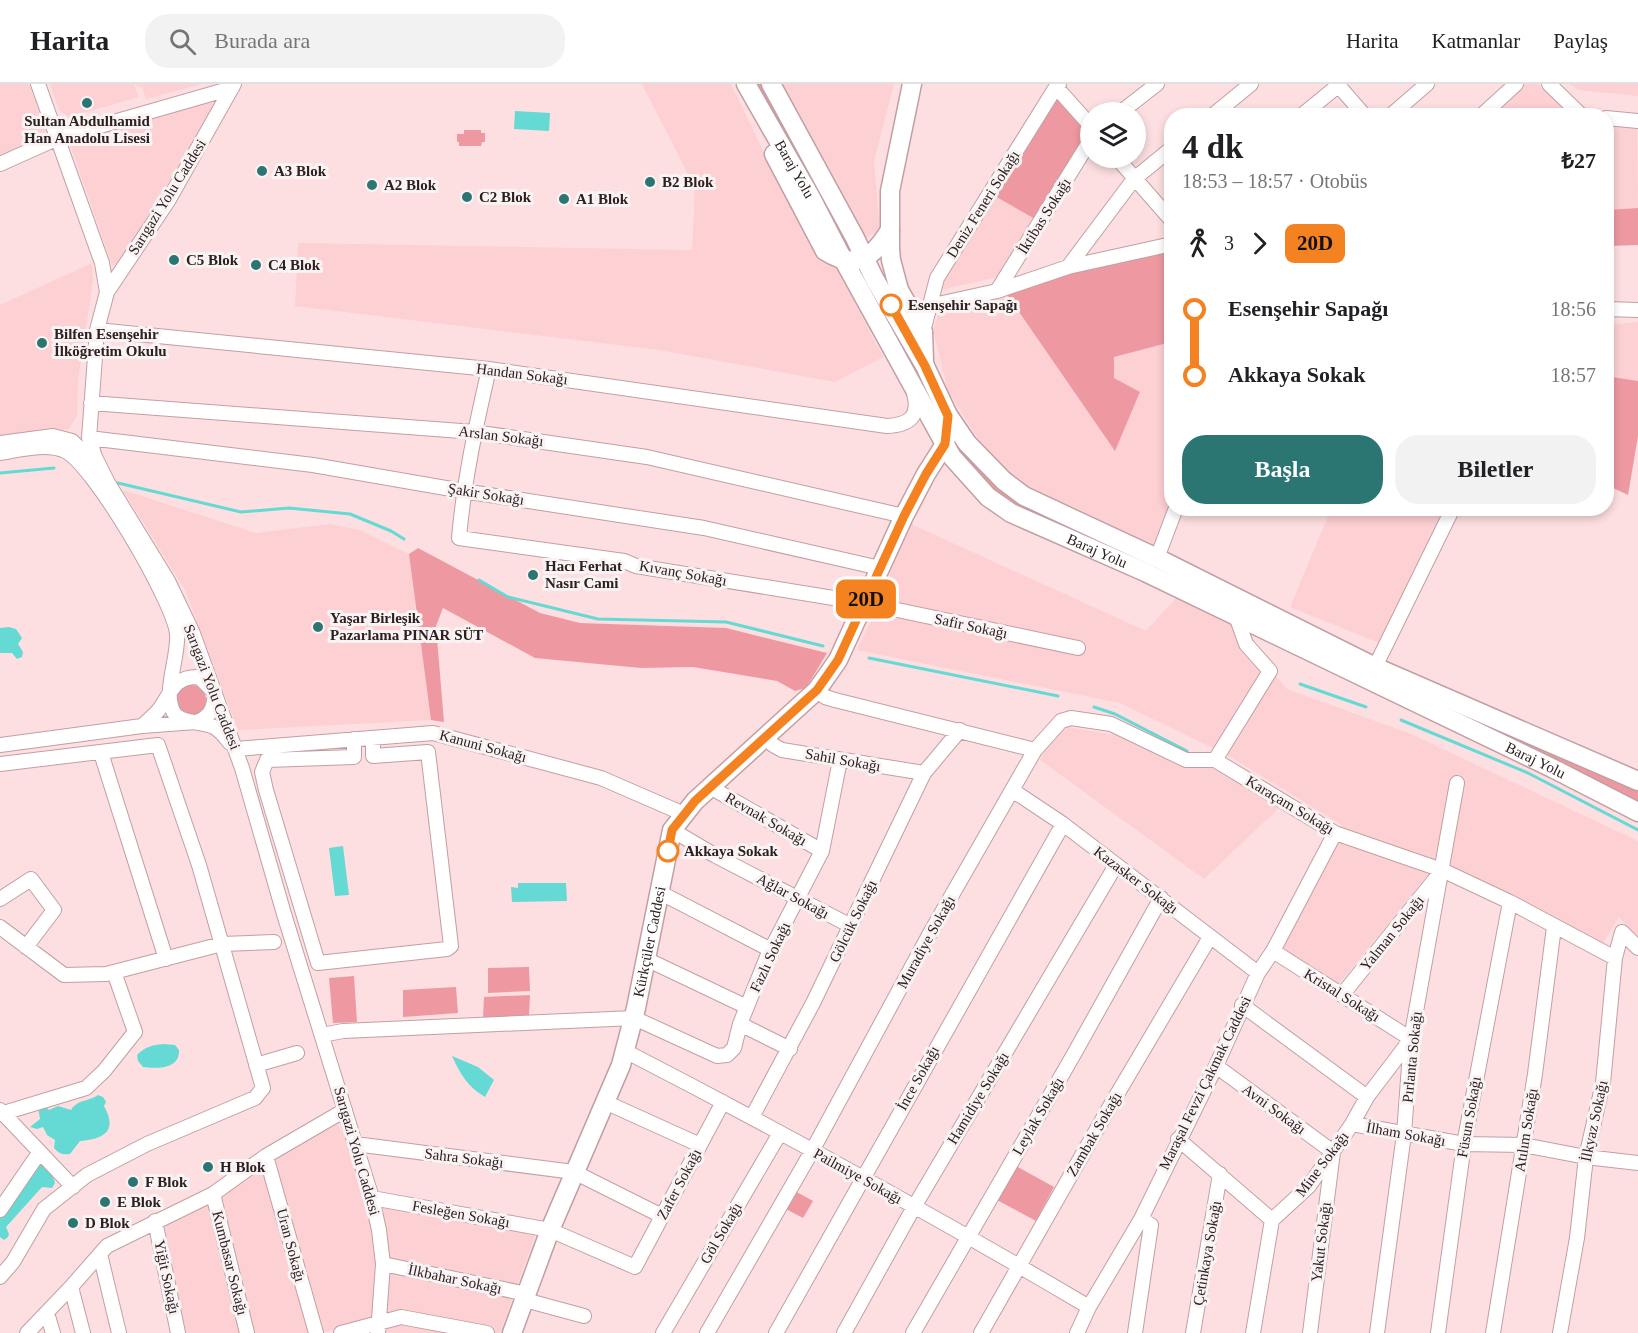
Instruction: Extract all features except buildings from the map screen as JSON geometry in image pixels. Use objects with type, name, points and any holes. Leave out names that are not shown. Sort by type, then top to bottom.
[{"type":"main road","name":"Baraj Yolu","points":[[771,84],[874,278],[925,366],[948,416],[967,443],[1004,481],[1024,496],[1153,566],[1372,674],[1638,812]]},
{"type":"main road","points":[[899,290],[891,260],[890,191],[912,84]]},
{"type":"main road","name":"Baraj Yolu","points":[[750,91],[952,457],[988,498],[1011,513],[1153,566],[1236,616],[1372,674],[1638,781]]},
{"type":"main road","points":[[843,260],[854,261],[865,258],[880,246],[890,230]]},
{"type":"main road","points":[[862,293],[865,285],[874,278],[885,276],[893,281],[923,332],[925,366]]},
{"type":"main road","points":[[924,406],[929,429],[926,474]]},
{"type":"main road","points":[[945,444],[948,416]]},
{"type":"main road","name":"Kürkçüler Caddesi","points":[[512,1333],[549,1230],[621,1065],[634,1018],[672,830],[695,801],[817,690],[838,660],[904,516],[945,444]]},
{"type":"street","points":[[38,84],[102,263],[107,292]]},
{"type":"street","points":[[1134,102],[1157,84]]},
{"type":"street","points":[[1222,108],[1251,84]]},
{"type":"street","points":[[1310,108],[1338,84],[1358,108]]},
{"type":"street","points":[[1399,108],[1427,84]]},
{"type":"street","points":[[1489,108],[1516,84]]},
{"type":"street","points":[[1549,84],[1571,108]]},
{"type":"street","points":[[1057,85],[1080,113]]},
{"type":"street","name":"Deniz Feneri Sokağı","points":[[923,332],[937,278],[1057,85]]},
{"type":"street","points":[[0,164],[58,138],[233,86]]},
{"type":"street","name":"Sarıgazi Yolu Caddesi","points":[[233,86],[168,201],[107,292],[97,330],[89,438],[94,457],[168,581],[192,630],[236,749],[284,914],[372,1198],[383,1264],[378,1328]]},
{"type":"street","points":[[1614,119],[1638,121]]},
{"type":"street","points":[[1068,267],[1134,179],[1164,155]]},
{"type":"street","name":"İktibas Sokağı","points":[[997,291],[1080,157]]},
{"type":"street","points":[[1125,168],[1164,213]]},
{"type":"street","points":[[929,306],[997,291],[1068,267],[1164,246]]},
{"type":"street","points":[[1614,309],[1638,310]]},
{"type":"street","name":"Handan Sokağı","points":[[97,330],[489,369],[887,426],[901,425],[910,420],[917,402],[913,388]]},
{"type":"street","name":"Kıvanç Sokağı","points":[[489,369],[463,491],[459,538],[624,561],[636,566],[864,603]]},
{"type":"street","points":[[91,403],[72,441],[73,453],[103,493],[142,556],[170,610],[177,633],[169,702],[173,713],[213,727],[222,733],[236,749]]},
{"type":"street","name":"Arslan Sokağı","points":[[91,403],[474,432],[646,457],[904,516]]},
{"type":"street","points":[[0,443],[53,436],[72,441],[89,457],[108,483]]},
{"type":"street","name":"Şakir Sokağı","points":[[89,438],[313,465],[463,491],[704,528],[880,568]]},
{"type":"street","points":[[0,453],[28,449],[65,450],[82,466]]},
{"type":"street","points":[[1153,566],[1173,516]]},
{"type":"street","points":[[1372,674],[1449,516]]},
{"type":"street","name":"Safir Sokağı","points":[[864,603],[1078,648]]},
{"type":"street","points":[[817,690],[825,697],[835,700],[1035,750],[1061,721],[1071,718],[1111,724],[1186,760],[1215,760],[1270,670],[1246,644],[1236,616]]},
{"type":"street","points":[[0,745],[142,726],[195,722],[209,715],[214,705],[215,693],[199,677],[181,680],[171,689],[158,711],[142,726]]},
{"type":"street","name":"Gölcük Sokağı","points":[[752,1117],[790,1049],[924,773],[960,730]]},
{"type":"street","name":"Kanuni Sokağı","points":[[236,749],[434,733],[601,778],[684,814]]},
{"type":"street","name":"Sahil Sokağı","points":[[765,737],[782,750],[924,773]]},
{"type":"street","points":[[373,738],[373,756]]},
{"type":"street","points":[[354,739],[354,757]]},
{"type":"street","points":[[0,764],[158,746],[199,865],[263,1088],[255,1098],[118,1158],[87,1175],[44,1209],[13,1262],[0,1277]]},
{"type":"street","name":"Muradiye Sokağı","points":[[707,1333],[812,1151],[929,935],[1035,750]]},
{"type":"street","points":[[428,752],[452,946],[447,949],[318,963],[266,790],[262,769],[267,760],[354,757],[428,752]]},
{"type":"street","points":[[101,753],[166,959]]},
{"type":"street","name":"Fazlı Sokağı","points":[[634,1018],[722,1057],[731,1053],[740,1024],[771,950],[822,851],[840,760]]},
{"type":"street","name":"Karaçam Sokağı","points":[[1215,760],[1335,833],[1442,870],[1510,902],[1615,958]]},
{"type":"street","name":"Pırlanta Sokağı","points":[[1377,1333],[1404,1134],[1411,1039],[1457,783]]},
{"type":"street","name":"Revnak Sokağı","points":[[710,787],[822,851]]},
{"type":"street","name":"Kazasker Sokağı","points":[[1012,790],[1063,824],[1258,973]]},
{"type":"street","name":"İnce Sokağı","points":[[776,1333],[1063,824]]},
{"type":"street","name":"Ağlar Sokağı","points":[[672,830],[716,856],[851,926]]},
{"type":"street","name":"Maraşal Fevzi Çakmak Caddesi","points":[[1079,1333],[1089,1307],[1141,1219],[1178,1139],[1216,1066],[1258,973],[1273,951],[1335,833]]},
{"type":"street","name":"Hamidiye Sokağı","points":[[844,1333],[914,1207],[1116,865]]},
{"type":"street","name":"Yalman Sokağı","points":[[1342,995],[1442,870]]},
{"type":"street","points":[[0,899],[31,879],[54,910],[26,947]]},
{"type":"street","points":[[659,892],[771,950]]},
{"type":"street","name":"Leylak Sokağı","points":[[913,1333],[1161,898]]},
{"type":"street","name":"Füsun Sokağı","points":[[1438,1333],[1464,1144],[1510,902]]},
{"type":"street","points":[[0,927],[64,975],[114,972],[222,944],[274,942]]},
{"type":"street","name":"Atılım Sokağı","points":[[1493,1333],[1524,1145],[1554,927]]},
{"type":"street","name":"İlkyaz Sokağı","points":[[1560,1333],[1577,1238],[1586,1157],[1603,1083],[1615,958],[1622,932],[1638,948]]},
{"type":"street","name":"Zambak Sokağı","points":[[981,1333],[1018,1265],[1210,937]]},
{"type":"street","name":"Kristal Sokağı","points":[[1273,951],[1411,1039]]},
{"type":"street","points":[[646,959],[747,1007]]},
{"type":"street","points":[[73,1187],[1,1112],[86,1088],[104,1071],[135,1032],[114,972]]},
{"type":"street","points":[[1242,1005],[1368,1097]]},
{"type":"street","points":[[322,1035],[343,1031],[634,1018]]},
{"type":"street","points":[[740,1024],[790,1049]]},
{"type":"street","name":"Mine Sokağı","points":[[1272,1220],[1309,1186],[1368,1097],[1411,1039]]},
{"type":"street","name":"Pailmiye Sokağı","points":[[625,1051],[752,1117],[1089,1307]]},
{"type":"street","points":[[256,1065],[297,1053]]},
{"type":"street","name":"Avni Sokağı","points":[[1216,1066],[1333,1152]]},
{"type":"street","points":[[605,1102],[700,1145]]},
{"type":"street","name":"Zafer Sokağı","points":[[635,1267],[723,1102]]},
{"type":"street","points":[[27,1333],[107,1246],[213,1194],[266,1156],[345,1110]]},
{"type":"street","name":"İlham Sokağı","points":[[1352,1124],[1464,1144],[1524,1145],[1586,1157],[1638,1163]]},
{"type":"street","name":"Göl Sokağı","points":[[663,1333],[780,1133]]},
{"type":"street","points":[[1178,1139],[1272,1220],[1253,1333]]},
{"type":"street","name":"Sahra Sokağı","points":[[355,1144],[574,1172],[662,1216]]},
{"type":"street","name":"Yakut Sokağı","points":[[1310,1333],[1333,1152]]},
{"type":"street","points":[[0,1209],[39,1153]]},
{"type":"street","name":"Uran Sokağı","points":[[266,1156],[316,1333]]},
{"type":"street","name":"Çetinkaya Sokağı","points":[[1193,1333],[1220,1174]]},
{"type":"street","name":"Kumbasar Sokağı","points":[[213,1194],[248,1333]]},
{"type":"street","name":"Fesleğen Sokağı","points":[[372,1198],[549,1230],[635,1267]]},
{"type":"street","points":[[1135,1333],[1151,1225],[1141,1219]]},
{"type":"street","name":"Yiğit Sokağı","points":[[155,1221],[178,1333]]},
{"type":"street","points":[[100,1254],[119,1333]]},
{"type":"street","name":"İlkbahar Sokağı","points":[[383,1264],[526,1297],[584,1316]]},
{"type":"street","points":[[71,1287],[83,1333]]},
{"type":"street","points":[[47,1313],[53,1333]]},
{"type":"street","points":[[341,1333],[378,1328],[401,1317],[487,1333]]},
{"type":"shaded area","points":[[0,84],[29,84],[51,148],[0,167]]},
{"type":"shaded area","name":"Sultan Abdulhamid Han Anadolu Lisesi","points":[[50,84],[134,84],[139,97],[69,117],[59,110]]},
{"type":"shaded area","points":[[136,84],[202,84],[146,99],[142,87]]},
{"type":"shaded area","points":[[642,84],[731,84],[767,159],[835,265],[883,357],[835,382],[659,350],[295,306],[298,243],[692,250],[695,188]]},
{"type":"shaded area","points":[[753,84],[763,84],[855,244],[846,248]]},
{"type":"shaded area","points":[[777,84],[894,84],[874,161],[880,231],[865,238]]},
{"type":"shaded area","points":[[1507,84],[1538,84],[1564,108],[1482,108]]},
{"type":"shaded area","points":[[1570,84],[1638,84],[1638,96],[1578,90]]},
{"type":"shaded area","points":[[1054,93],[1080,125],[1080,142],[1035,219],[993,195]]},
{"type":"shaded area","points":[[205,101],[216,104],[120,264],[112,265],[69,142]]},
{"type":"shaded area","points":[[1614,127],[1637,128],[1638,208],[1614,210]]},
{"type":"shaded area","points":[[464,130],[481,130],[481,133],[485,133],[485,142],[482,142],[481,146],[459,146],[457,134],[464,134]]},
{"type":"shaded area","points":[[993,195],[1035,219],[998,277],[940,290],[940,279]]},
{"type":"shaded area","points":[[1638,208],[1638,245],[1614,246],[1614,210]]},
{"type":"shaded area","points":[[1164,251],[1164,344],[1114,357],[1114,378],[1140,392],[1115,451],[1006,293],[1068,272]]},
{"type":"shaded area","name":"Bilfen Esenşehir İlköğretim Okulu","points":[[92,263],[93,281],[78,380],[77,416],[69,429],[0,438],[0,305]]},
{"type":"shaded area","points":[[1006,293],[1115,450],[1140,393],[1114,378],[1114,356],[1164,344],[1164,516],[1171,516],[1164,551],[1072,506],[1024,488],[990,458],[948,391],[933,330],[941,307]]},
{"type":"shaded area","points":[[1638,322],[1638,381],[1614,377],[1614,324]]},
{"type":"shaded area","points":[[1614,377],[1638,381],[1638,436],[1628,495],[1614,488]]},
{"type":"shaded area","points":[[956,442],[990,477],[1143,558],[1140,563],[1018,507],[986,486],[951,445]]},
{"type":"shaded area","points":[[123,490],[256,533],[330,524],[359,530],[409,554],[431,720],[238,730],[185,590]]},
{"type":"shaded area","points":[[1328,516],[1443,516],[1379,643],[1290,607]]},
{"type":"shaded area","points":[[909,523],[1146,631],[1179,595],[1230,624],[1287,689],[1411,734],[1638,841],[1638,937],[1619,917],[1603,943],[1438,862],[1335,989],[1279,946],[1342,825],[1227,755],[1120,703],[857,650],[878,605]]},
{"type":"shaded area","points":[[418,548],[540,613],[580,623],[726,628],[827,653],[806,688],[795,691],[777,681],[693,667],[641,668],[535,658],[443,608],[436,626],[444,722],[431,720],[409,554]]},
{"type":"shaded area","points":[[191,685],[197,686],[205,694],[205,706],[197,714],[191,715],[185,714],[177,706],[176,700],[177,694],[185,686]]},
{"type":"shaded area","points":[[1492,726],[1638,791],[1638,805],[1491,731]]},
{"type":"shaded area","points":[[1068,727],[1121,736],[1186,768],[1209,766],[1280,807],[1204,879],[1040,760],[1048,741]]},
{"type":"shaded area","points":[[529,967],[530,991],[488,993],[488,968]]},
{"type":"shaded area","points":[[354,976],[357,1022],[333,1023],[329,978]]},
{"type":"shaded area","points":[[456,987],[458,1013],[403,1017],[403,990]]},
{"type":"shaded area","points":[[530,995],[529,1015],[483,1018],[484,997]]},
{"type":"shaded area","points":[[337,1123],[352,1150],[366,1205],[536,1233],[500,1333],[369,1333],[369,1323],[320,1333],[184,1333],[163,1225]]},
{"type":"shaded area","points":[[1016,1166],[1054,1187],[1036,1221],[997,1200]]},
{"type":"shaded area","points":[[793,1190],[813,1201],[803,1218],[784,1208]]},
{"type":"water","points":[[515,111],[550,113],[549,131],[514,129]]},
{"type":"water","points":[[0,628],[16,629],[22,638],[18,644],[23,652],[22,657],[17,659],[12,653],[0,653]]},
{"type":"water","points":[[343,846],[349,895],[335,896],[329,848]]},
{"type":"water","points":[[518,883],[566,883],[567,901],[512,902],[511,887],[518,888]]},
{"type":"water","points":[[163,1044],[175,1045],[179,1050],[176,1061],[161,1068],[143,1067],[137,1055],[149,1047]]},
{"type":"water","points":[[452,1056],[478,1067],[494,1080],[485,1097],[465,1080]]},
{"type":"water","points":[[98,1095],[106,1102],[104,1106],[110,1122],[109,1128],[102,1136],[80,1141],[70,1154],[61,1154],[54,1148],[55,1140],[47,1135],[43,1127],[37,1129],[30,1127],[40,1119],[38,1107],[44,1105],[49,1110],[58,1106],[71,1110],[80,1102]]},
{"type":"water","points":[[39,1163],[49,1171],[55,1183],[52,1188],[42,1187],[6,1227],[9,1234],[4,1240],[0,1237],[0,1216]]},
{"type":"waterway","points":[[0,473],[54,468]]},
{"type":"waterway","points":[[118,483],[241,512],[289,508],[350,514],[404,539]]},
{"type":"waterway","points":[[479,580],[508,597],[598,619],[726,622],[823,646]]},
{"type":"waterway","points":[[869,658],[1058,696]]},
{"type":"waterway","points":[[1300,684],[1366,707]]},
{"type":"waterway","points":[[1094,707],[1115,714],[1187,751]]},
{"type":"waterway","points":[[1401,720],[1528,773],[1638,830]]},
{"type":"bus line","name":"20D","points":[[668,851],[672,830],[695,801],[817,690],[838,660],[904,516],[945,444],[948,416],[925,366],[891,305]]},
{"type":"place","name":"Sultan Abdulhamid Han Anadolu Lisesi","points":[[87,103]]},
{"type":"place","name":"A3 Blok","points":[[262,171]]},
{"type":"place","name":"B2 Blok","points":[[650,182]]},
{"type":"place","name":"A2 Blok","points":[[372,185]]},
{"type":"place","name":"C2 Blok","points":[[467,197]]},
{"type":"place","name":"A1 Blok","points":[[564,199]]},
{"type":"place","name":"C5 Blok","points":[[174,260]]},
{"type":"place","name":"C4 Blok","points":[[256,265]]},
{"type":"place","name":"Esenşehir Sapağı","points":[[891,305]]},
{"type":"place","name":"Bilfen Esenşehir İlköğretim Okulu","points":[[42,343]]},
{"type":"place","name":"Hacı Ferhat Nasır Cami","points":[[533,575]]},
{"type":"place","name":"Yaşar Birleşik Pazarlama PINAR SÜT","points":[[318,627]]},
{"type":"place","name":"Akkaya Sokak","points":[[668,851]]},
{"type":"place","name":"H Blok","points":[[208,1167]]},
{"type":"place","name":"F Blok","points":[[133,1182]]},
{"type":"place","name":"E Blok","points":[[105,1202]]},
{"type":"place","name":"D Blok","points":[[73,1223]]}]
